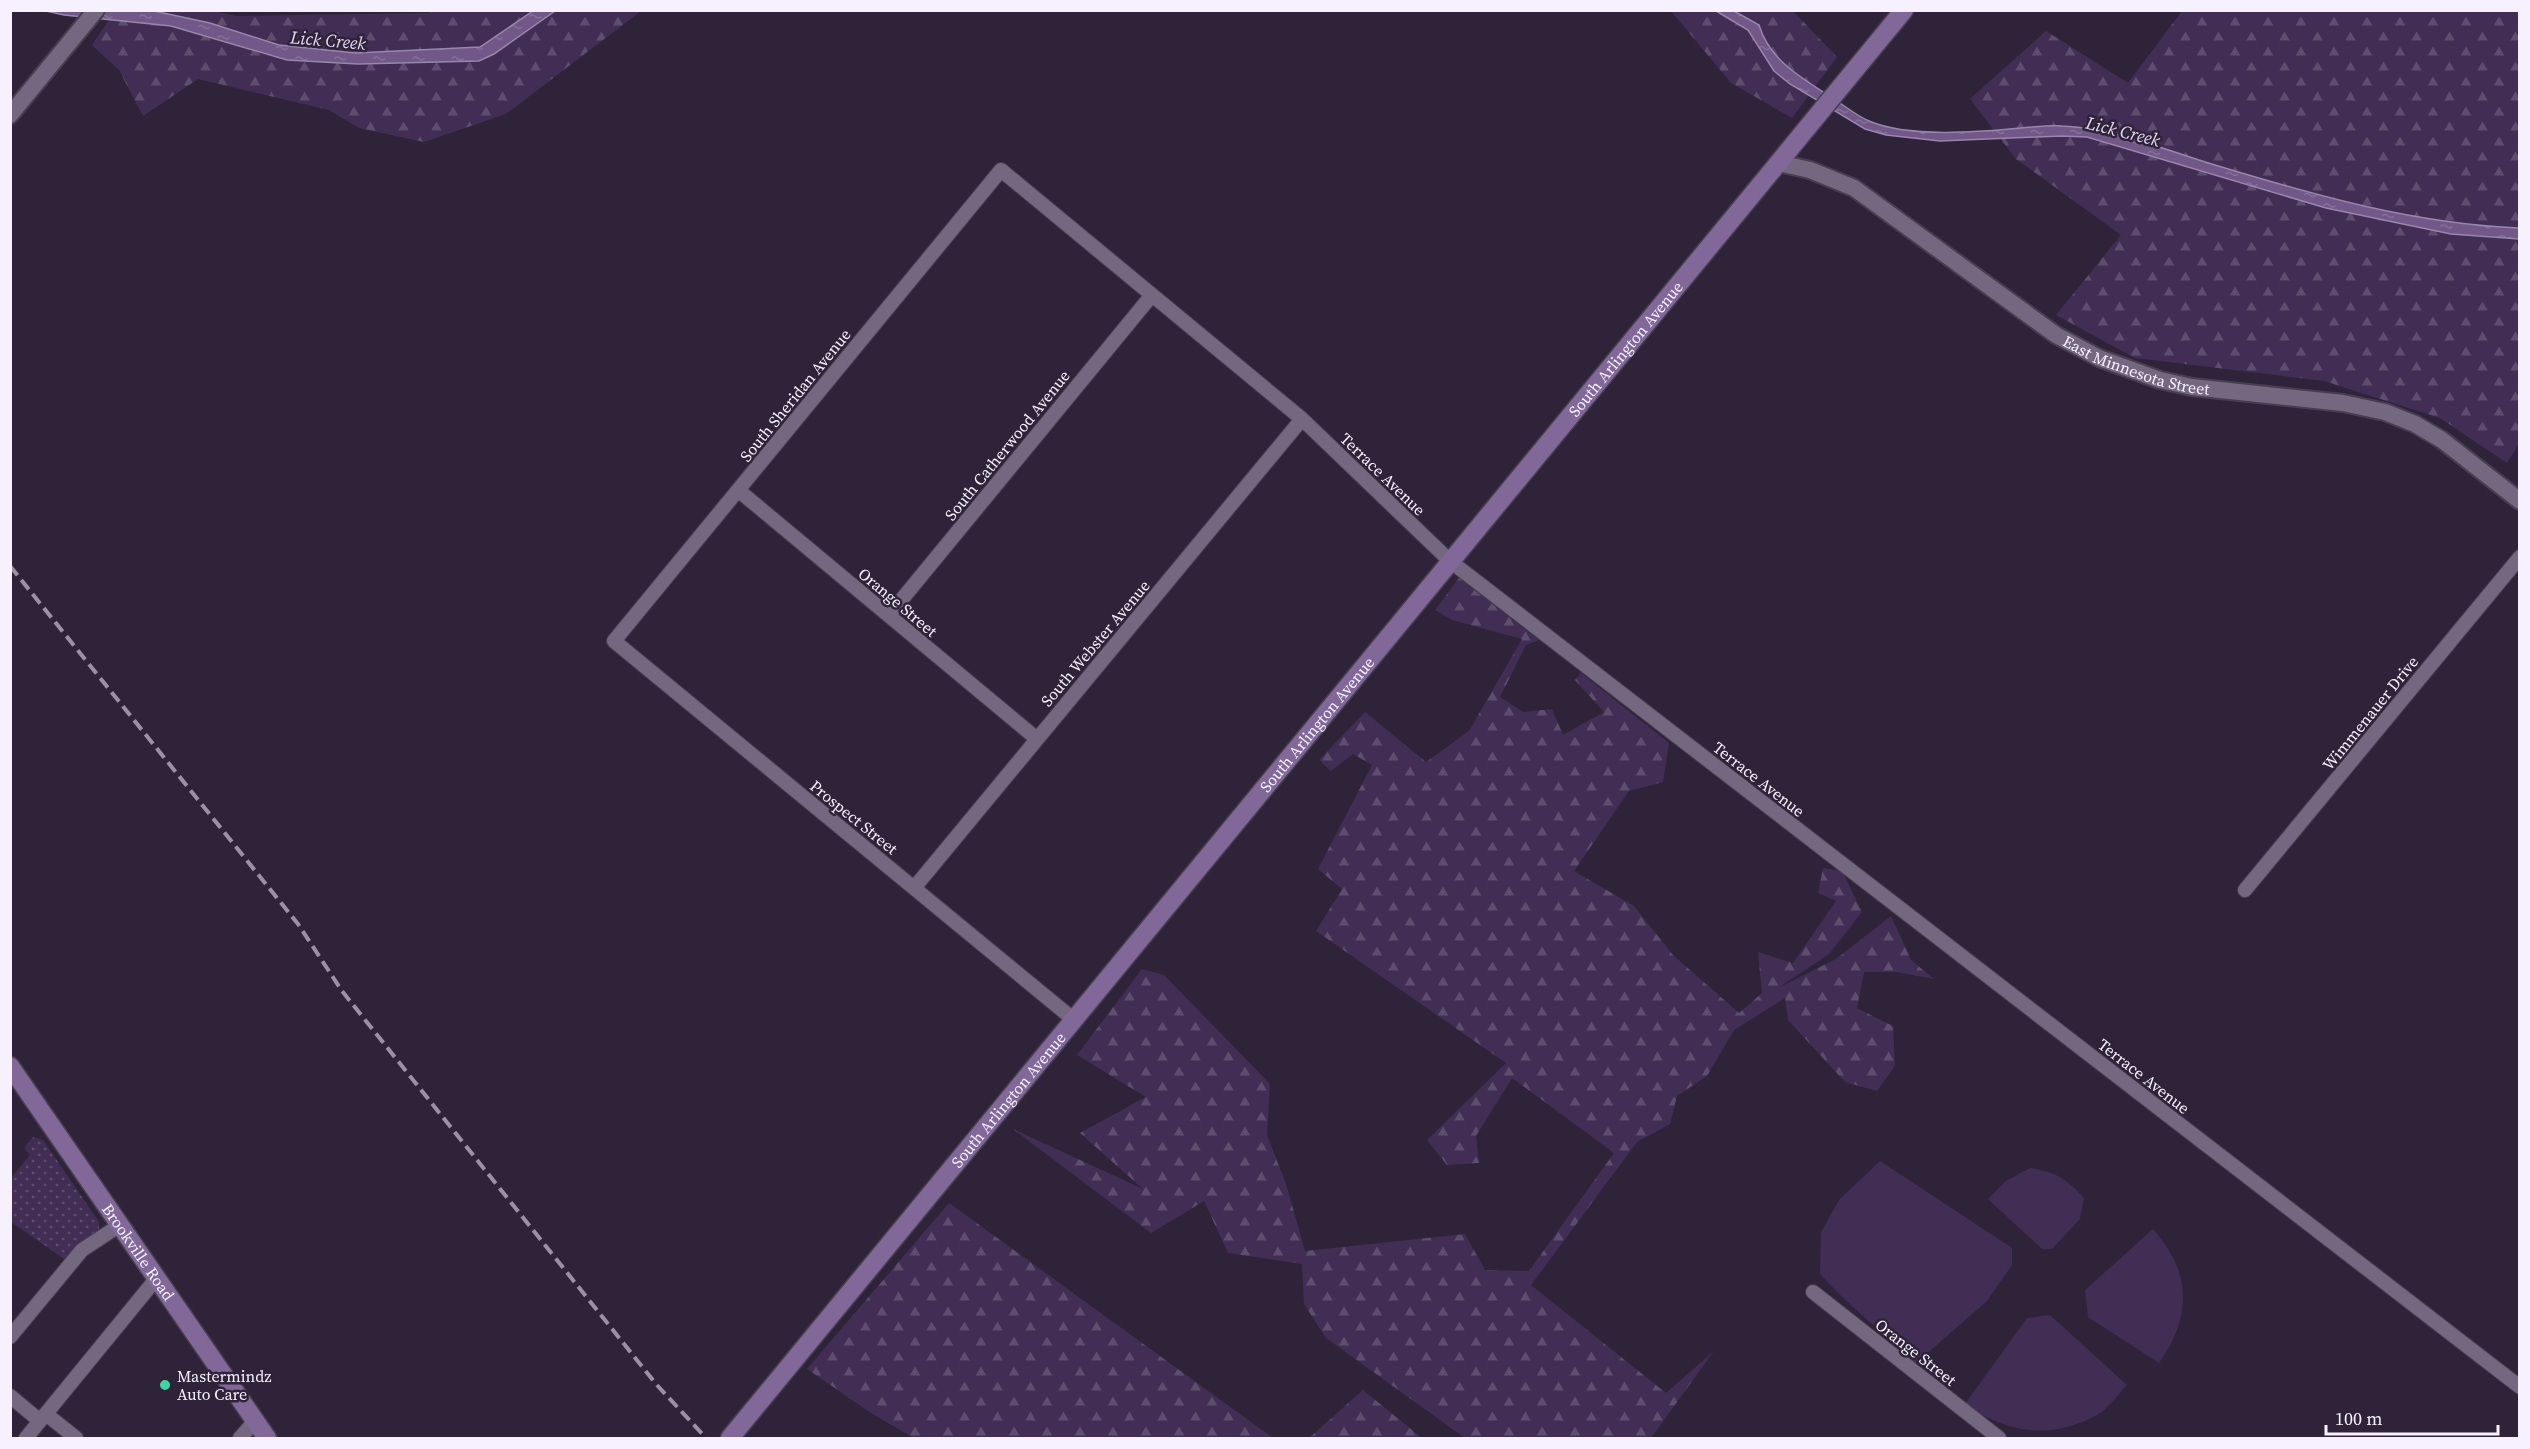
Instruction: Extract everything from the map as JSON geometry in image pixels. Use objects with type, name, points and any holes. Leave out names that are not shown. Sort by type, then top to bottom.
[{"type":"main road","name":"South Arlington Avenue","points":[[730,1438],[1904,10]]},
{"type":"main road","name":"Brookville Road","points":[[10,1066],[267,1438]]},
{"type":"street","points":[[10,115],[96,10]]},
{"type":"street","name":"East Minnesota Street","points":[[1779,163],[1830,177],[1854,188],[2056,335],[2099,358],[2160,380],[2192,387],[2343,403],[2385,412],[2415,424],[2442,440],[2520,501]]},
{"type":"street","name":"Terrace Avenue","points":[[1001,170],[1302,419],[1450,561],[2520,1387]]},
{"type":"street","name":"South Sheridan Avenue","points":[[614,641],[1001,170]]},
{"type":"street","name":"South Catherwood Avenue","points":[[889,615],[1152,295]]},
{"type":"street","name":"South Webster Avenue","points":[[914,888],[1302,419]]},
{"type":"street","name":"Orange Street","points":[[738,490],[1037,738]]},
{"type":"street","name":"Wimmenauer Drive","points":[[2245,890],[2520,557]]},
{"type":"street","name":"Prospect Street","points":[[614,641],[1073,1019]]},
{"type":"street","points":[[10,1336],[82,1250],[120,1225]]},
{"type":"street","points":[[26,1438],[156,1279]]},
{"type":"street","name":"Orange Street","points":[[1813,1292],[1999,1438]]},
{"type":"street","points":[[10,1396],[76,1438]]},
{"type":"street","points":[[240,1438],[255,1421]]},
{"type":"green space","points":[[210,10],[236,16],[429,13],[433,10],[641,11],[506,114],[424,142],[359,128],[329,110],[198,79],[143,116],[119,70],[92,45],[115,11]]},
{"type":"green space","points":[[1671,11],[1793,11],[1837,57],[1792,118],[1731,83]]},
{"type":"green space","points":[[2182,11],[2519,11],[2520,442],[2507,463],[2440,418],[2324,381],[2135,358],[2056,315],[2121,235],[2016,159],[1970,99],[2046,31],[2128,83]]},
{"type":"green space","points":[[1459,578],[1539,640],[1526,645],[1500,697],[1523,712],[1552,709],[1563,735],[1604,712],[1575,680],[1581,673],[1669,743],[1663,782],[1629,791],[1574,871],[1634,906],[1673,955],[1739,1013],[1762,993],[1758,952],[1793,963],[1836,901],[1818,893],[1823,868],[1842,871],[1862,912],[1829,954],[1778,988],[1836,959],[1891,916],[1911,960],[1934,979],[1896,972],[1864,972],[1857,1008],[1893,1026],[1895,1066],[1877,1091],[1845,1082],[1788,1020],[1785,998],[1734,1030],[1707,1076],[1677,1096],[1670,1124],[1637,1142],[1531,1285],[1666,1393],[1714,1351],[1651,1438],[1465,1438],[1326,1338],[1304,1304],[1302,1264],[1228,1253],[1204,1201],[1151,1233],[1013,1129],[1143,1189],[1080,1133],[1146,1097],[1077,1055],[1142,969],[1164,975],[1270,1084],[1267,1135],[1286,1184],[1305,1251],[1465,1234],[1485,1270],[1529,1271],[1614,1153],[1512,1078],[1476,1136],[1479,1163],[1447,1165],[1427,1140],[1506,1063],[1316,931],[1342,889],[1318,869],[1372,765],[1353,754],[1331,771],[1319,760],[1365,712],[1426,762],[1469,731],[1522,639],[1452,620],[1435,610]]},
{"type":"green space","points":[[33,1137],[43,1140],[99,1222],[99,1233],[67,1261],[11,1222],[10,1179],[30,1155],[24,1148]]},
{"type":"green space","points":[[1880,1161],[2012,1248],[2012,1265],[1987,1301],[1915,1364],[1820,1274],[1821,1232],[1839,1200]]},
{"type":"green space","points":[[2030,1168],[2060,1177],[2084,1198],[2080,1219],[2052,1249],[2042,1249],[1988,1199],[2006,1181]]},
{"type":"green space","points":[[949,1203],[1273,1438],[914,1438],[871,1413],[807,1369]]},
{"type":"green space","points":[[2153,1229],[2166,1245],[2175,1262],[2181,1278],[2183,1295],[2182,1312],[2177,1328],[2170,1346],[2159,1363],[2088,1317],[2085,1290]]},
{"type":"green space","points":[[2050,1315],[2127,1385],[2109,1405],[2097,1415],[2080,1423],[2063,1428],[2030,1430],[1998,1422],[1965,1404],[2027,1318]]},
{"type":"green space","points":[[1363,1390],[1422,1438],[1309,1438]]},
{"type":"water","name":"Lick Creek","points":[[46,11],[154,11],[210,23],[279,45],[355,53],[480,47],[533,11],[555,11],[494,54],[479,61],[358,64],[287,60],[171,26],[64,15]]},
{"type":"water","name":"Lick Creek","points":[[1716,11],[1734,11],[1759,25],[1771,49],[1789,68],[1860,116],[1885,126],[1923,132],[1985,131],[2052,126],[2102,131],[2290,187],[2365,206],[2442,221],[2519,228],[2519,239],[2451,234],[2326,208],[2087,137],[1940,141],[1886,135],[1865,129],[1790,84],[1774,71],[1748,30]]},
{"type":"railway","points":[[10,566],[298,924],[342,991],[656,1384],[706,1438]]},
{"type":"place","name":"Mastermindz Auto Care","points":[[165,1385]]}]
